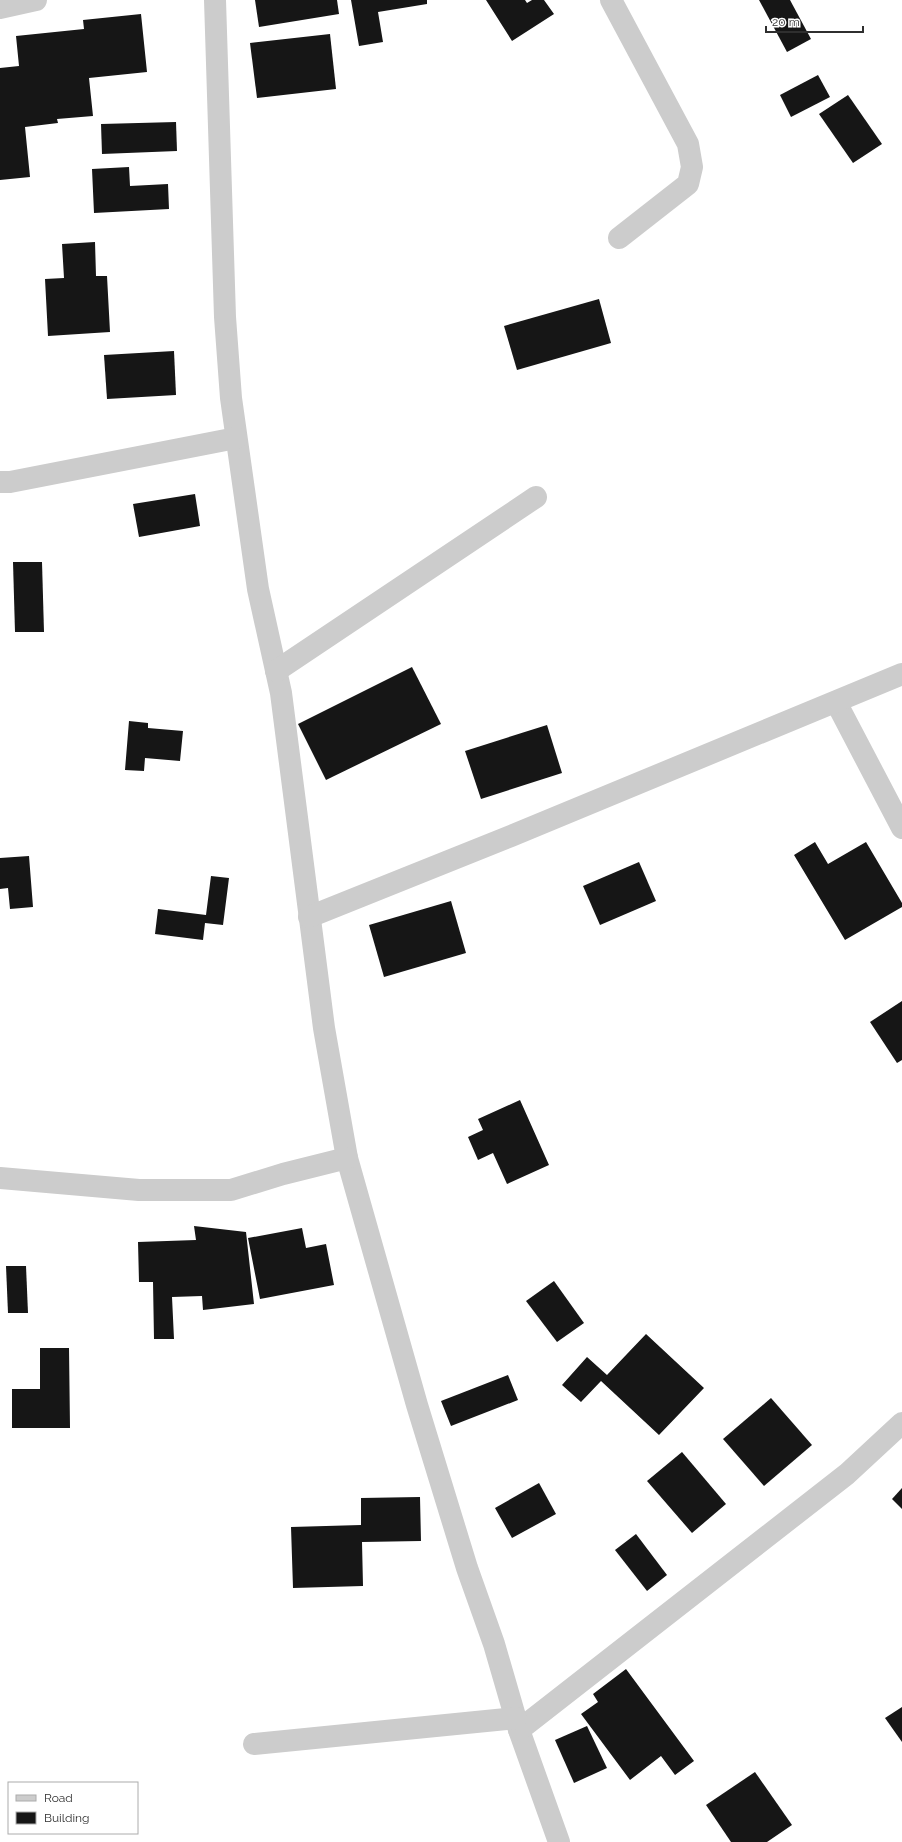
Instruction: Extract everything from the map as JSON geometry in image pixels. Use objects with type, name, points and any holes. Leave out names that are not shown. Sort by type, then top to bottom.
[{"type":"street","points":[[0,8],[36,0]]},
{"type":"street","points":[[215,0],[225,317],[231,398],[258,589],[276,671],[292,777],[324,1028],[347,1158],[417,1405],[467,1568],[494,1644],[518,1724],[559,1842]]},
{"type":"street","points":[[611,0],[688,144],[692,167],[688,184],[619,238]]},
{"type":"street","points":[[0,482],[10,482],[236,438]]},
{"type":"street","points":[[276,671],[536,497]]},
{"type":"street","points":[[309,917],[519,833],[902,674]]},
{"type":"street","points":[[836,702],[902,828]]},
{"type":"street","points":[[0,1178],[139,1190],[232,1190],[283,1174],[347,1158]]},
{"type":"street","points":[[254,1744],[518,1724],[847,1474],[902,1423]]},
{"type":"building","points":[[255,0],[337,0],[339,14],[259,27]]},
{"type":"building","points":[[351,0],[427,0],[427,4],[378,12],[383,42],[359,46]]},
{"type":"building","points":[[486,0],[525,0],[527,3],[532,0],[544,0],[554,14],[512,41]]},
{"type":"building","points":[[759,0],[790,0],[811,39],[787,52]]},
{"type":"building","points":[[141,14],[147,72],[89,78],[93,116],[57,119],[58,123],[25,127],[30,177],[0,180],[0,68],[19,66],[16,36],[84,29],[83,20]]},
{"type":"building","points":[[330,34],[336,89],[257,98],[250,43]]},
{"type":"building","points":[[818,75],[830,97],[791,117],[780,95]]},
{"type":"building","points":[[848,95],[882,144],[853,163],[819,114]]},
{"type":"building","points":[[176,122],[177,151],[102,154],[101,124]]},
{"type":"building","points":[[129,167],[130,186],[168,184],[169,209],[94,213],[92,169]]},
{"type":"building","points":[[95,242],[96,276],[107,276],[110,332],[48,336],[45,279],[64,278],[62,244]]},
{"type":"building","points":[[599,299],[611,343],[517,370],[504,326]]},
{"type":"building","points":[[174,351],[176,395],[107,399],[104,355]]},
{"type":"building","points":[[195,494],[200,526],[139,537],[133,504]]},
{"type":"building","points":[[13,562],[42,562],[44,632],[15,632]]},
{"type":"building","points":[[412,667],[441,724],[326,780],[298,724]]},
{"type":"building","points":[[129,721],[148,723],[148,728],[183,731],[180,761],[145,758],[144,771],[125,770]]},
{"type":"building","points":[[547,725],[562,773],[481,799],[465,751]]},
{"type":"building","points":[[815,842],[828,864],[866,842],[902,903],[902,907],[845,940],[794,855]]},
{"type":"building","points":[[29,856],[33,907],[10,909],[8,888],[0,889],[0,858]]},
{"type":"building","points":[[639,862],[656,901],[600,925],[583,886]]},
{"type":"building","points":[[211,876],[229,878],[223,925],[205,923],[203,940],[155,934],[158,909],[206,915]]},
{"type":"building","points":[[451,901],[466,953],[384,977],[369,925]]},
{"type":"building","points":[[902,1001],[902,1060],[897,1063],[870,1022]]},
{"type":"building","points":[[520,1100],[549,1165],[507,1184],[493,1153],[478,1160],[468,1137],[483,1130],[478,1119]]},
{"type":"building","points":[[194,1226],[246,1232],[254,1304],[203,1310],[202,1296],[172,1297],[174,1339],[154,1339],[153,1282],[139,1282],[138,1242],[196,1240]]},
{"type":"building","points":[[302,1228],[306,1248],[326,1244],[334,1285],[260,1299],[248,1238]]},
{"type":"building","points":[[6,1266],[26,1266],[28,1313],[8,1313]]},
{"type":"building","points":[[554,1281],[584,1323],[557,1342],[526,1301]]},
{"type":"building","points":[[646,1334],[704,1388],[659,1435],[601,1381],[581,1402],[562,1385],[587,1357],[607,1375]]},
{"type":"building","points":[[40,1348],[69,1348],[70,1428],[12,1428],[12,1389],[40,1389]]},
{"type":"building","points":[[508,1375],[518,1400],[451,1426],[441,1401]]},
{"type":"building","points":[[771,1398],[812,1445],[764,1486],[723,1439]]},
{"type":"building","points":[[682,1452],[726,1504],[692,1533],[647,1481]]},
{"type":"building","points":[[539,1483],[556,1514],[512,1538],[495,1508]]},
{"type":"building","points":[[902,1488],[902,1509],[892,1499]]},
{"type":"building","points":[[420,1497],[421,1541],[362,1542],[363,1586],[293,1588],[291,1527],[361,1525],[361,1498]]},
{"type":"building","points":[[636,1534],[667,1575],[647,1591],[615,1550]]},
{"type":"building","points":[[626,1669],[694,1761],[675,1775],[661,1756],[630,1780],[581,1714],[598,1702],[593,1694]]},
{"type":"building","points":[[902,1707],[902,1742],[885,1718]]},
{"type":"building","points":[[587,1726],[607,1768],[574,1783],[555,1740]]},
{"type":"building","points":[[755,1772],[792,1825],[767,1842],[731,1842],[706,1805]]}]
